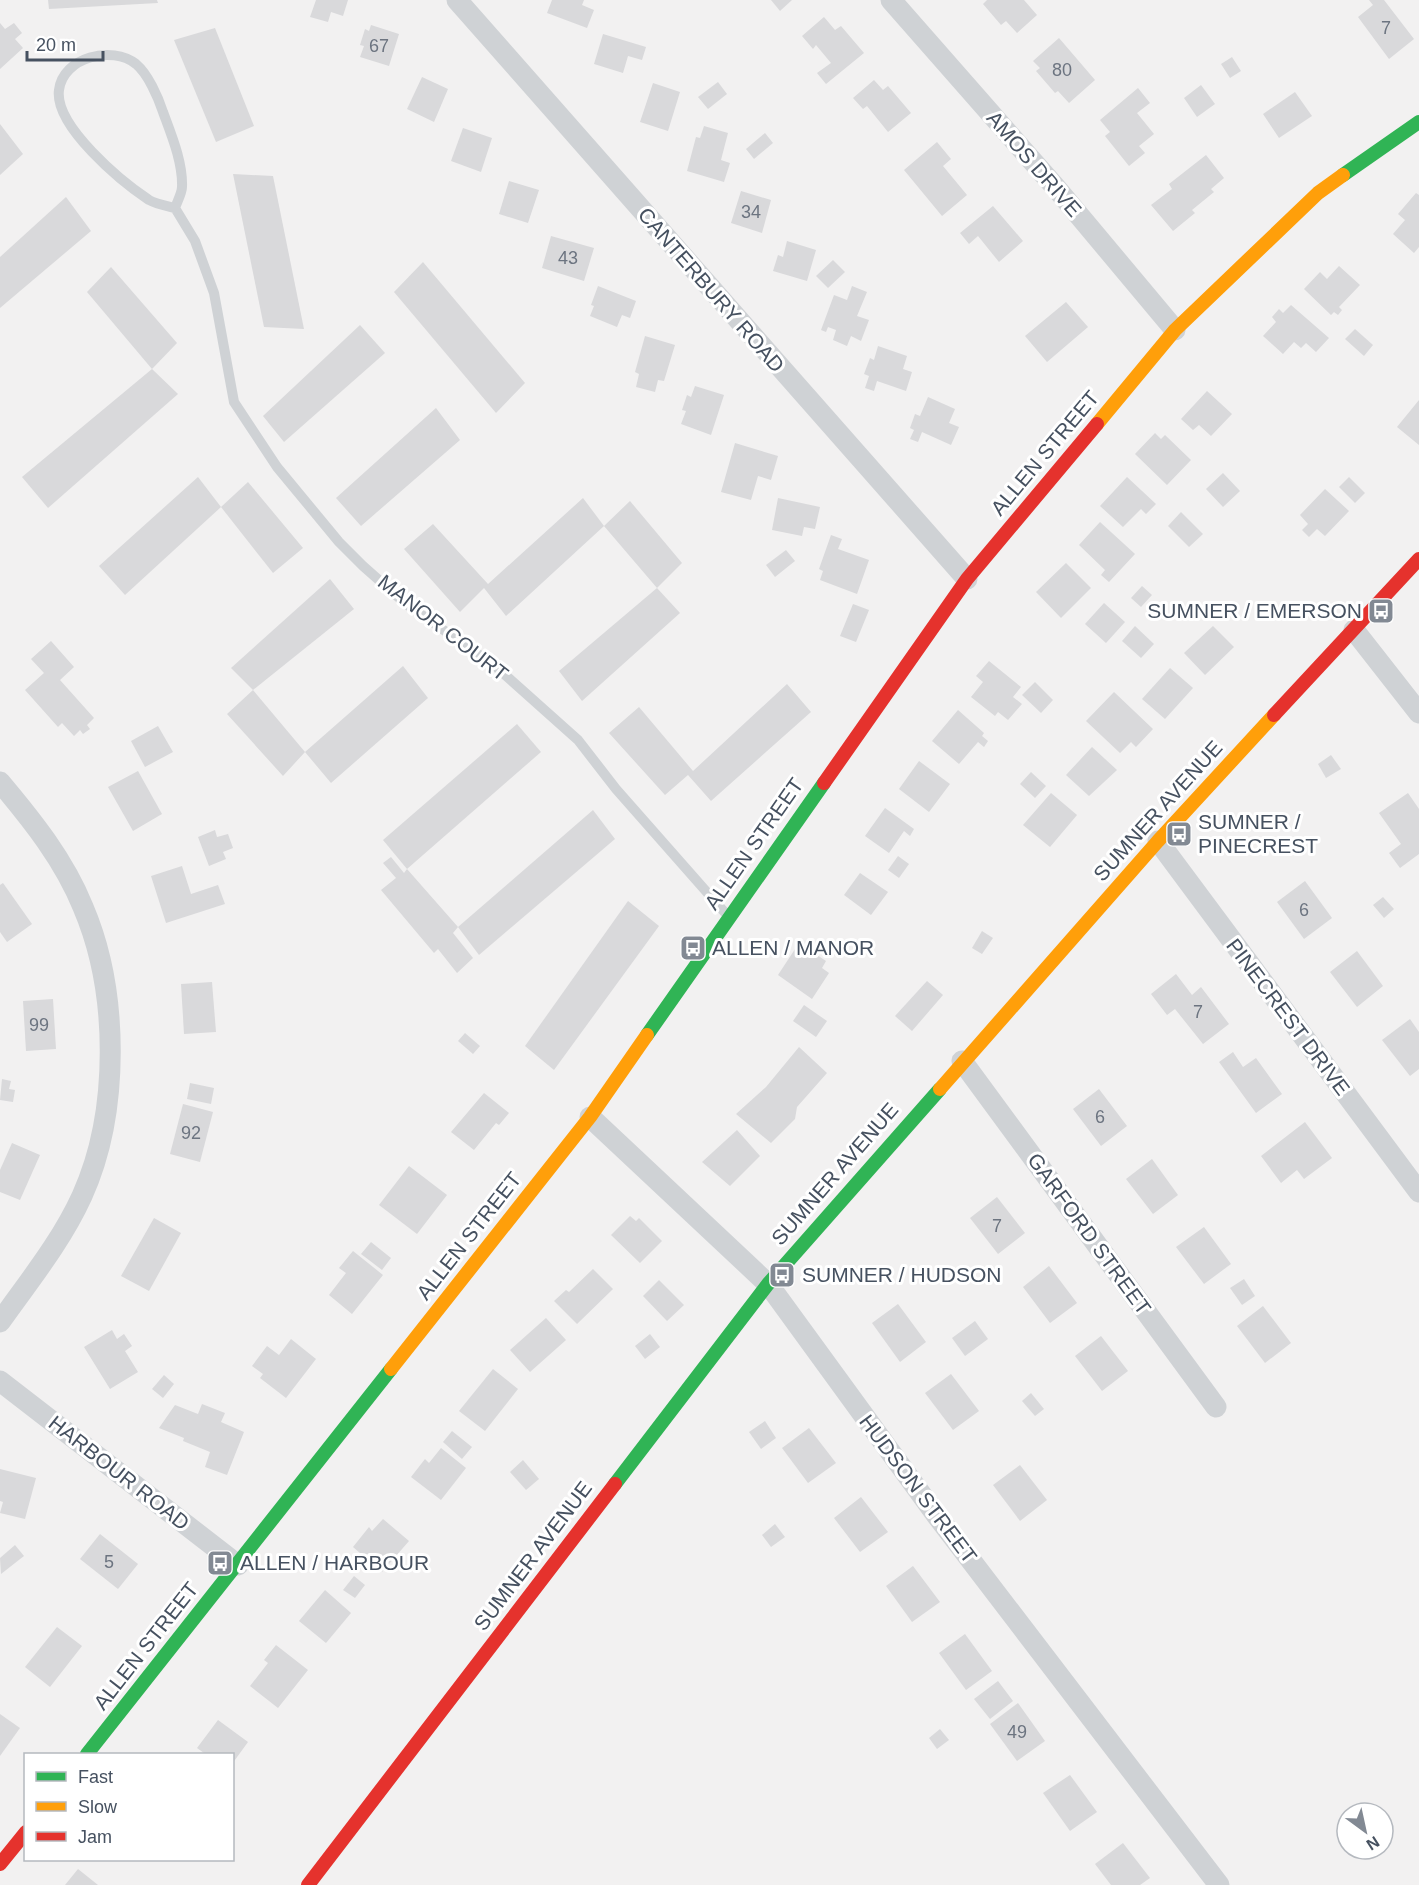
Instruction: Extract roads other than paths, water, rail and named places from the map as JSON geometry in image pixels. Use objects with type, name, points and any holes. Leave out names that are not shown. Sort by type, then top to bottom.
[{"type":"main road","name":"ALLEN STREET","points":[[89,1753],[590,1117],[967,579],[1175,330],[1318,193],[1419,122]]},
{"type":"main road","name":"SUMNER AVENUE","points":[[308,1885],[768,1284],[1158,841],[1419,559]]},
{"type":"main road","points":[[0,1864],[24,1834]]},
{"type":"street","name":"CANTERBURY ROAD","points":[[457,0],[967,579]]},
{"type":"street","name":"AMOS DRIVE","points":[[891,0],[1057,189],[1175,330]]},
{"type":"street","points":[[1354,630],[1419,713]]},
{"type":"street","points":[[0,782],[62,865],[87,917],[103,980],[109,1060],[99,1150],[82,1195],[60,1237],[0,1322]]},
{"type":"street","name":"PINECREST DRIVE","points":[[1158,841],[1419,1192]]},
{"type":"street","name":"GARFORD STREET","points":[[962,1061],[1216,1407]]},
{"type":"street","name":"HUDSON STREET","points":[[590,1117],[768,1284],[937,1516],[1219,1885]]},
{"type":"street","name":"HARBOUR ROAD","points":[[0,1381],[238,1565]]},
{"type":"lane","points":[[114,54],[136,64],[158,98],[174,144],[182,187],[175,208],[151,201],[120,177],[78,136],[63,115],[59,90],[67,71],[83,59],[114,54]]},
{"type":"lane","name":"MANOR COURT","points":[[175,208],[195,241],[214,292],[234,402],[277,467],[339,542],[363,566],[406,604],[494,665],[578,740],[616,789],[729,917]]},
{"type":"place","name":"SUMNER / EMERSON","points":[[1381,611]]},
{"type":"place","name":"SUMNER / PINECREST","points":[[1179,834]]},
{"type":"place","name":"ALLEN / MANOR","points":[[693,948]]},
{"type":"place","name":"SUMNER / HUDSON","points":[[782,1275]]},
{"type":"place","name":"ALLEN / HARBOUR","points":[[220,1563]]}]
